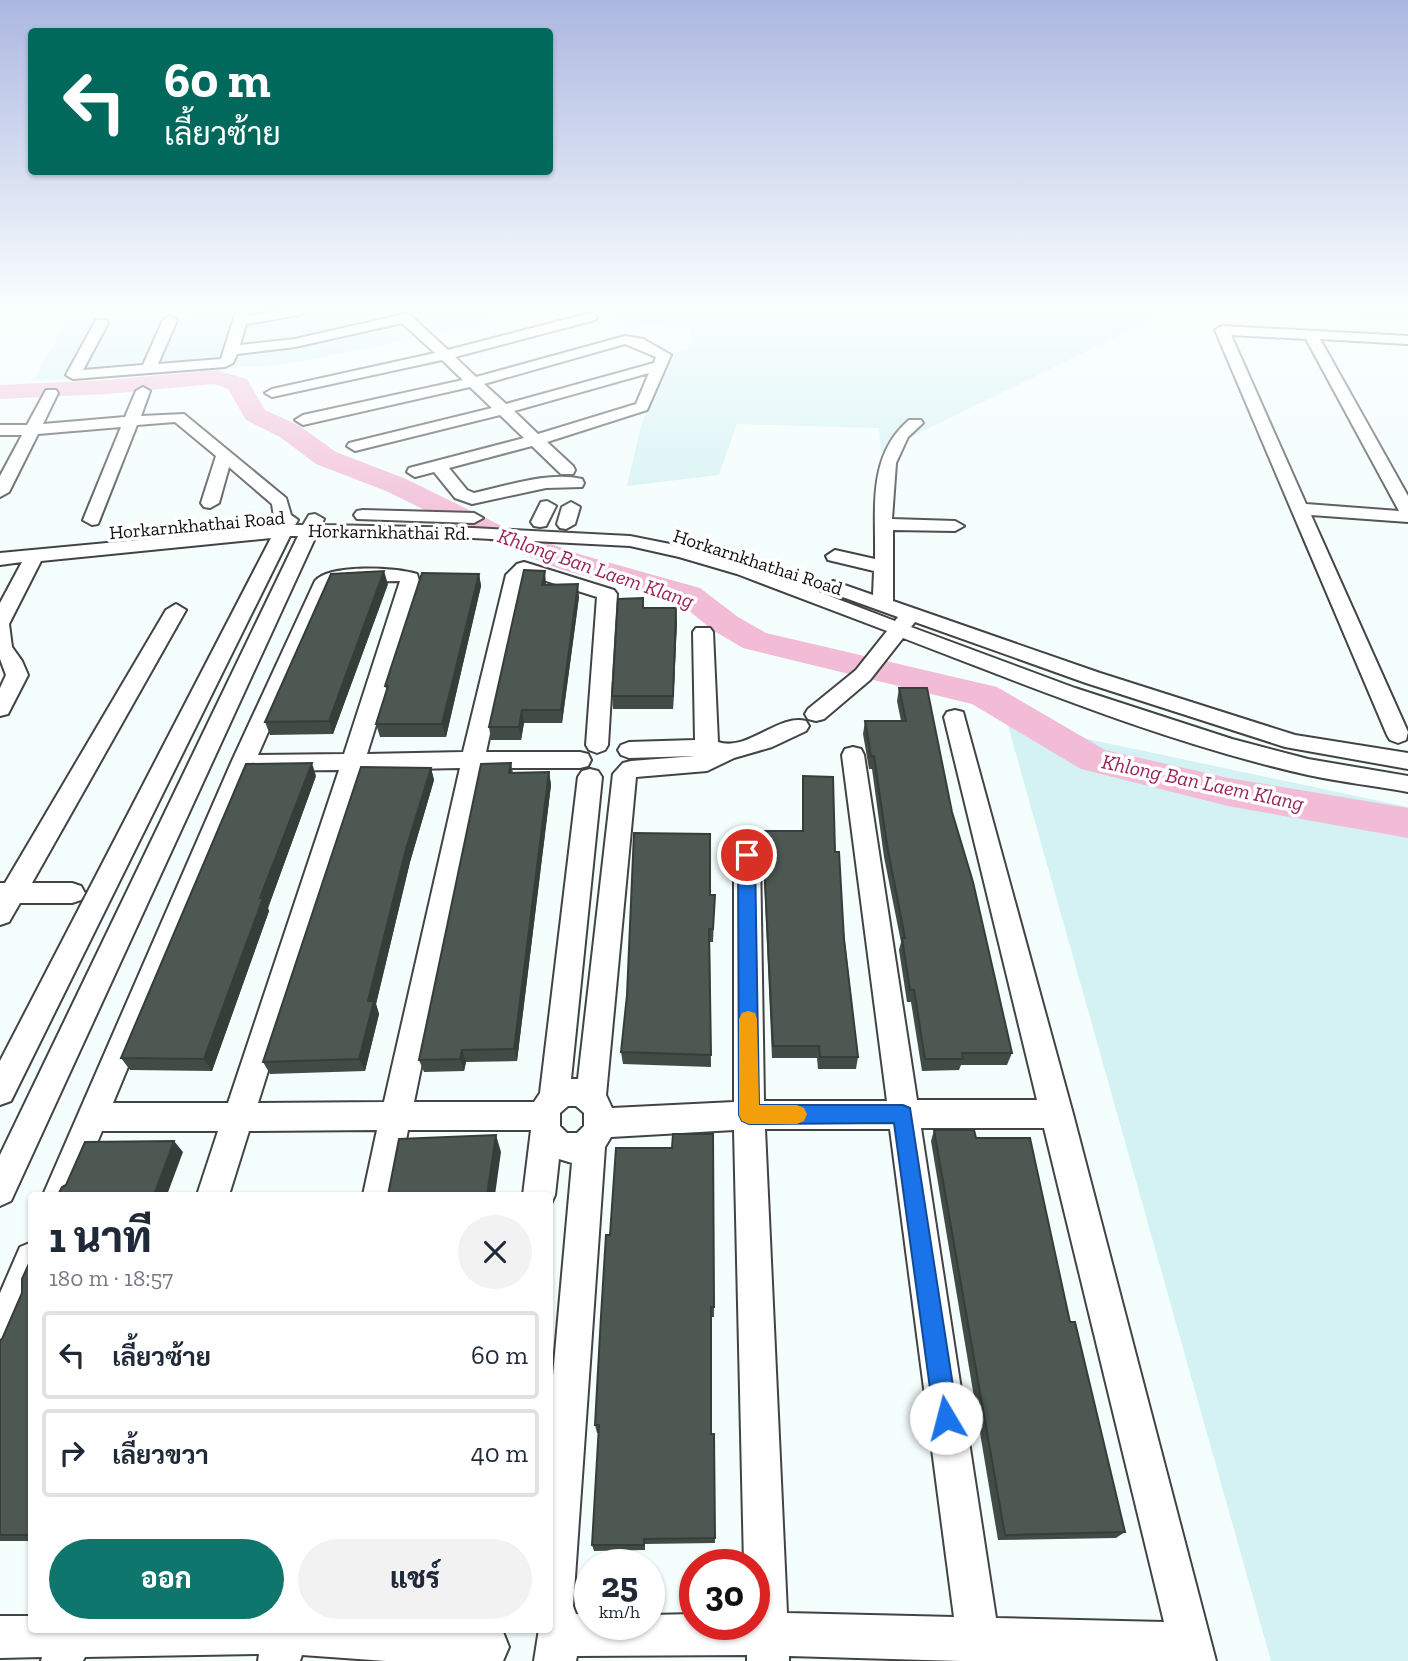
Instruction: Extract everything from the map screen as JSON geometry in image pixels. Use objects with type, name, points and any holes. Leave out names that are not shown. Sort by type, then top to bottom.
[{"type":"street","points":[[272,393],[293,389]]},
{"type":"street","points":[[303,420],[444,389]]},
{"type":"street","points":[[438,466],[461,494],[472,499],[561,502],[537,440],[480,389]]},
{"type":"street","points":[[355,446],[578,389]]},
{"type":"street","points":[[415,472],[537,440],[642,407],[650,389]]},
{"type":"street","points":[[1248,389],[1398,735]]},
{"type":"street","points":[[1340,389],[1408,514]]},
{"type":"street","points":[[92,520],[142,391]]},
{"type":"street","points":[[0,492],[51,393]]},
{"type":"street","points":[[0,1190],[291,571],[297,522],[279,502],[179,417],[167,402]]},
{"type":"street","points":[[0,429],[31,430],[179,417]]},
{"type":"street","points":[[883,604],[882,502],[890,456],[902,431],[915,423]]},
{"type":"street","points":[[209,503],[225,455]]},
{"type":"street","name":"Horkarnkhathai Road","points":[[479,534],[561,502]]},
{"type":"street","name":"Horkarnkhathai Road","points":[[561,502],[630,541],[683,551],[1293,742],[1408,761]]},
{"type":"street","name":"Horkarnkhathai Road","points":[[0,543],[428,515],[502,519],[561,502],[638,527],[707,542],[883,604],[905,622],[1067,693],[1226,745],[1308,767],[1408,784]]},
{"type":"street","points":[[1302,509],[1408,514]]},
{"type":"street","points":[[479,534],[502,519]]},
{"type":"street","points":[[0,1091],[263,573],[297,522]]},
{"type":"street","name":"Horkarnkhathai Rd.","points":[[0,559],[297,522],[479,534]]},
{"type":"street","points":[[883,524],[956,526]]},
{"type":"street","points":[[0,709],[17,676],[12,661],[2,648],[0,624],[35,555]]},
{"type":"street","points":[[835,556],[883,566]]},
{"type":"street","points":[[380,1192],[515,575],[524,568],[607,594],[539,1192]]},
{"type":"street","points":[[263,573],[291,571]]},
{"type":"street","points":[[60,1192],[243,763],[326,580],[335,576],[401,575],[410,578],[410,584],[214,1192]]},
{"type":"street","points":[[4,900],[176,610]]},
{"type":"street","points":[[589,760],[608,780],[628,765],[713,754],[764,742],[807,720],[863,675],[905,622]]},
{"type":"street","points":[[703,632],[713,754]]},
{"type":"street","points":[[243,763],[589,760],[615,743],[628,765],[594,1120],[554,1627],[599,1637],[767,1647],[1193,1652],[955,717]]},
{"type":"street","points":[[853,755],[979,1649]]},
{"type":"street","points":[[747,855],[749,1115],[767,1647]]},
{"type":"street","points":[[4,900],[72,893]]},
{"type":"street","points":[[92,1117],[548,1116],[573,1093],[594,1120]]},
{"type":"street","points":[[594,1120],[749,1115],[1058,1114]]},
{"type":"street","points":[[548,1116],[560,1146],[581,1144],[594,1120]]},
{"type":"street","points":[[0,1334],[28,1268]]},
{"type":"street","points":[[0,1637],[68,1642],[284,1641],[489,1646]]},
{"type":"shaded area","points":[[656,389],[1010,389],[881,452],[879,428],[737,424],[719,475],[627,486],[641,426]]},
{"type":"shaded area","points":[[1007,722],[1408,807],[1408,1661],[1271,1661]]},
{"type":"building","points":[[524,570],[545,571],[542,585],[578,584],[561,710],[522,710],[519,727],[489,727]]},
{"type":"building","points":[[384,571],[329,721],[265,722],[331,574]]},
{"type":"building","points":[[422,573],[479,574],[442,724],[376,724],[388,686],[385,686]]},
{"type":"building","points":[[643,598],[643,608],[676,608],[673,696],[612,696],[618,599]]},
{"type":"building","points":[[899,688],[927,688],[952,812],[973,882],[1012,1053],[962,1053],[963,1059],[925,1059],[914,990],[910,990],[902,938],[905,938],[887,845],[874,756],[871,756],[865,721],[906,721]]},
{"type":"building","points":[[312,763],[260,898],[263,898],[204,1059],[121,1058],[246,764]]},
{"type":"building","points":[[511,763],[509,773],[549,772],[514,1049],[462,1050],[460,1059],[419,1060],[481,764]]},
{"type":"building","points":[[361,767],[431,768],[406,849],[368,1001],[374,1001],[359,1059],[263,1062]]},
{"type":"building","points":[[803,776],[833,777],[835,852],[839,852],[844,939],[858,1057],[820,1057],[819,1046],[773,1046],[763,842],[759,831],[803,831]]},
{"type":"building","points":[[634,833],[710,834],[710,895],[715,895],[713,929],[709,929],[711,1055],[621,1052],[627,995]]},
{"type":"building","points":[[934,1130],[974,1130],[976,1138],[1030,1138],[1070,1322],[1075,1322],[1125,1532],[1005,1535]]},
{"type":"building","points":[[673,1134],[713,1134],[714,1307],[711,1307],[711,1434],[714,1434],[715,1538],[644,1539],[644,1545],[592,1545],[599,1425],[595,1425],[601,1316],[606,1235],[610,1235],[616,1148],[672,1148]]},
{"type":"building","points":[[496,1135],[487,1192],[389,1192],[399,1139]]},
{"type":"building","points":[[174,1141],[155,1192],[60,1192],[66,1185],[85,1142]]},
{"type":"building","points":[[28,1266],[28,1535],[0,1535],[0,1340],[22,1293],[22,1279]]},
{"type":"waterway","name":"Khlong Ban Laem Klang","points":[[0,392],[75,389]]},
{"type":"waterway","name":"Khlong Ban Laem Klang","points":[[240,389],[255,415],[289,431],[326,458],[396,485],[494,533],[571,562],[689,595],[726,624],[755,641],[984,695],[1094,760],[1228,792],[1408,823]]},
{"type":"slow traffic","points":[[748,1019],[749,1115],[797,1114]]},
{"type":"route","points":[[747,855],[749,1115],[903,1114],[946,1418]]}]
